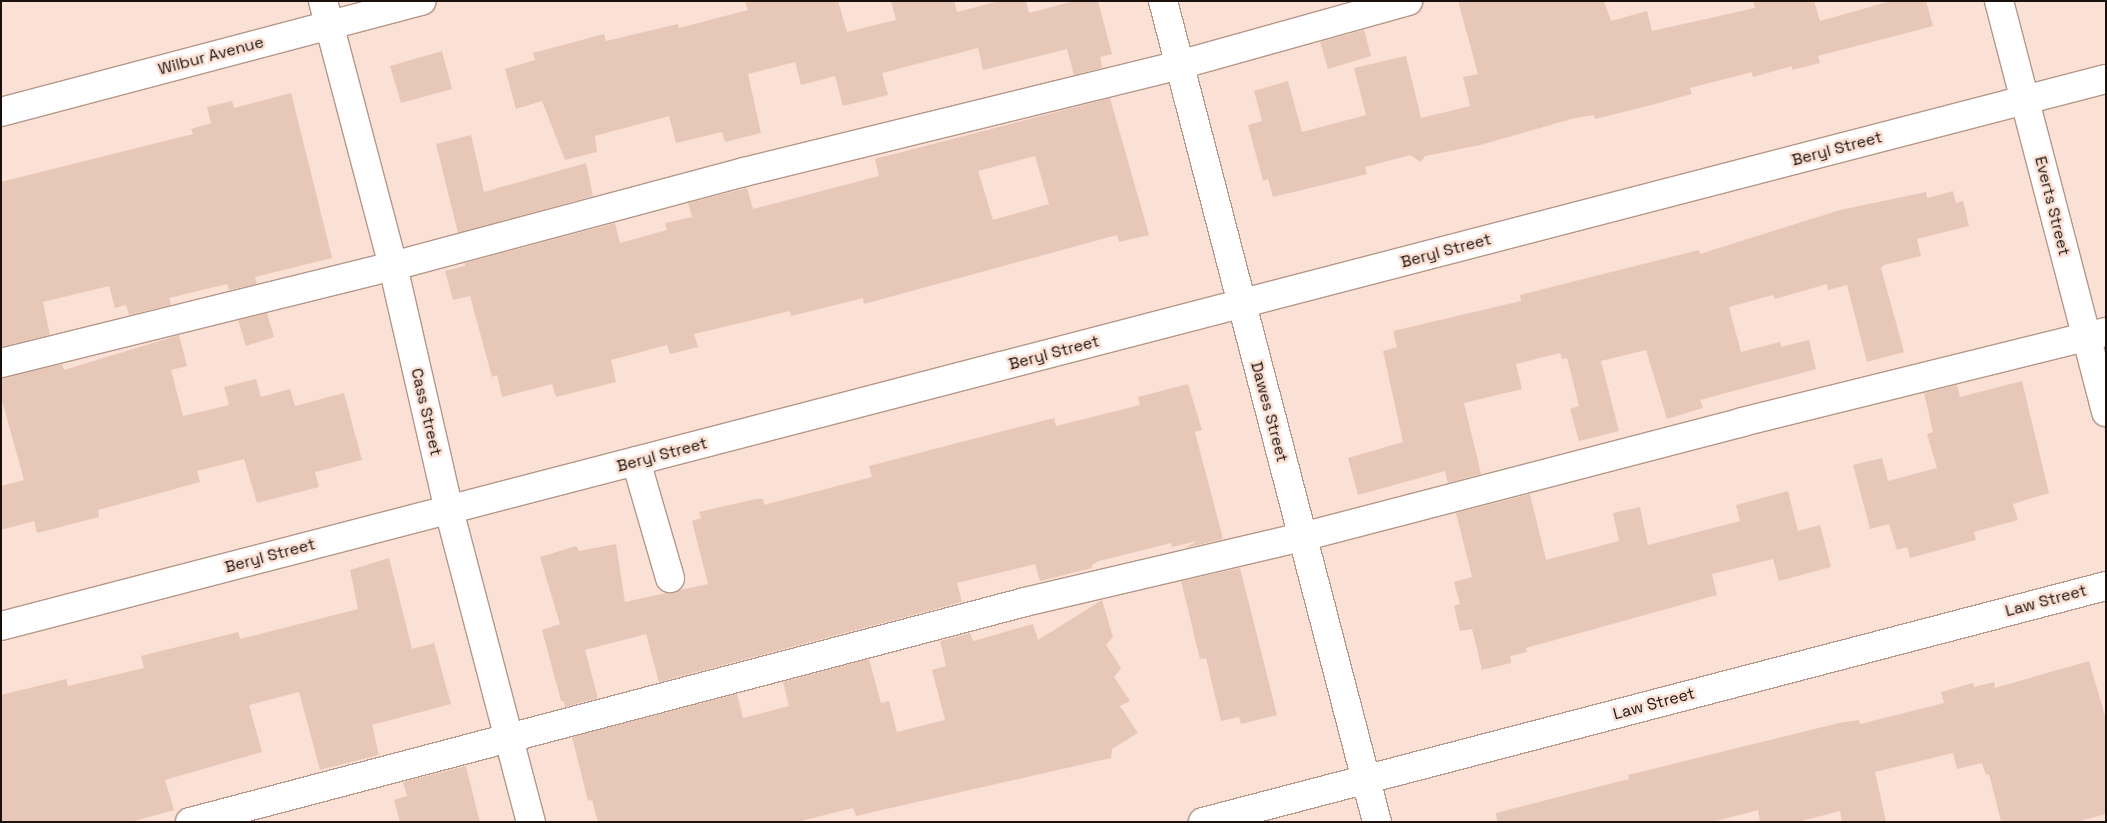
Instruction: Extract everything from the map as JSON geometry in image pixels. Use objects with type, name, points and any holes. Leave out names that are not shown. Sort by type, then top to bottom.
[{"type":"street","name":"Wilbur Avenue","points":[[1,112],[326,13],[422,1]]},
{"type":"street","name":"Dawes Street","points":[[1163,1],[1240,305],[1377,822]]},
{"type":"street","points":[[1,363],[393,266],[754,170],[1179,64],[1408,1]]},
{"type":"street","name":"Everts Street","points":[[1999,1],[2096,335],[2106,412]]},
{"type":"street","name":"Cass Street","points":[[326,13],[393,266],[449,510],[531,822]]},
{"type":"street","name":"Beryl Street","points":[[1,626],[2106,79]]},
{"type":"street","points":[[190,822],[509,740],[1026,602],[1302,537],[1742,422],[2096,335]]},
{"type":"street","points":[[636,461],[670,578]]},
{"type":"street","name":"Law Street","points":[[1203,822],[2106,586]]},
{"type":"building","points":[[745,1],[838,1],[847,32],[896,20],[891,1],[954,1],[957,12],[999,1],[1026,1],[1029,13],[1074,1],[1098,1],[1112,54],[1100,57],[1102,68],[1074,75],[1067,49],[983,70],[978,48],[882,73],[888,95],[843,106],[835,76],[801,85],[795,62],[748,74],[761,133],[725,142],[722,132],[676,143],[669,116],[595,136],[597,152],[565,160],[542,101],[516,109],[505,69],[535,60],[533,53],[604,34],[606,41],[678,24],[679,28],[748,10]]},
{"type":"building","points":[[1458,1],[1604,1],[1611,21],[1647,11],[1652,31],[1755,8],[1753,1],[1814,1],[1820,21],[1891,1],[1926,1],[1933,26],[1818,56],[1820,63],[1792,70],[1792,66],[1753,77],[1752,72],[1690,88],[1692,94],[1595,119],[1594,115],[1575,118],[1480,145],[1425,156],[1421,162],[1410,155],[1365,167],[1367,174],[1273,197],[1268,179],[1263,181],[1248,125],[1262,121],[1254,91],[1288,81],[1302,132],[1366,115],[1354,68],[1406,56],[1421,118],[1470,106],[1463,77],[1478,74]]},
{"type":"building","points":[[1364,30],[1371,56],[1328,69],[1320,42]]},
{"type":"building","points":[[442,51],[452,89],[401,103],[390,66]]},
{"type":"building","points":[[291,93],[332,258],[255,277],[257,284],[229,290],[227,284],[169,298],[171,305],[129,315],[126,305],[115,308],[109,286],[43,302],[50,335],[1,347],[1,182],[193,134],[191,129],[211,123],[207,107],[232,101],[234,108]]},
{"type":"building","points":[[1110,98],[1149,235],[1119,242],[1117,235],[864,304],[863,298],[791,316],[790,311],[694,334],[698,347],[670,354],[667,345],[611,360],[616,382],[556,397],[552,384],[502,397],[497,375],[492,377],[470,296],[453,300],[445,271],[465,266],[465,263],[615,223],[620,243],[667,230],[665,223],[692,217],[688,203],[747,188],[753,209],[879,176],[875,159]],"holes":[[[1035,156],[1049,204],[993,220],[978,171]]]},
{"type":"building","points":[[471,135],[484,192],[586,163],[593,196],[458,233],[436,144]]},
{"type":"building","points":[[1953,191],[1956,203],[1963,201],[1969,226],[1917,239],[1921,256],[1884,265],[1881,268],[1904,352],[1867,362],[1847,285],[1828,290],[1827,284],[1775,299],[1773,295],[1729,307],[1741,352],[1780,342],[1781,347],[1809,340],[1816,369],[1700,400],[1703,408],[1667,419],[1646,350],[1601,361],[1619,431],[1579,441],[1570,409],[1579,406],[1567,358],[1562,359],[1560,353],[1516,364],[1522,389],[1464,403],[1481,474],[1448,483],[1445,471],[1358,495],[1348,458],[1403,442],[1383,351],[1397,347],[1393,331],[1521,301],[1520,295],[1611,272],[1699,250],[1700,254],[1840,210],[1926,192],[1927,198]]},
{"type":"building","points":[[267,313],[274,337],[246,346],[238,320]]},
{"type":"building","points":[[179,335],[187,366],[171,370],[183,416],[229,405],[224,387],[256,379],[261,397],[290,389],[295,406],[344,393],[362,460],[315,472],[319,487],[257,503],[244,459],[197,471],[200,482],[98,510],[99,517],[37,533],[34,521],[1,530],[1,486],[24,480],[1,397],[1,378],[62,364],[64,370]]},
{"type":"building","points":[[2022,381],[2049,493],[2013,504],[2018,520],[1974,532],[1976,540],[1910,558],[1907,547],[1897,550],[1889,524],[1870,529],[1853,465],[1882,458],[1888,481],[1937,468],[1927,434],[1933,432],[1924,393],[1957,385],[1960,397]]},
{"type":"building","points":[[1188,384],[1202,430],[1195,432],[1223,539],[1185,548],[1197,541],[1172,547],[1171,543],[1099,561],[1092,565],[1092,568],[1040,581],[1035,564],[957,583],[962,602],[659,682],[646,634],[585,650],[598,698],[565,707],[564,701],[561,701],[542,630],[560,624],[540,557],[576,546],[579,551],[616,544],[625,602],[708,584],[692,521],[701,518],[699,512],[756,499],[763,499],[764,505],[872,477],[869,466],[1054,418],[1056,426],[1140,405],[1138,397]]},
{"type":"building","points":[[1788,491],[1798,531],[1820,525],[1831,567],[1779,581],[1773,559],[1712,574],[1717,595],[1526,648],[1527,652],[1510,656],[1511,663],[1482,670],[1472,629],[1460,631],[1454,606],[1460,604],[1454,582],[1472,577],[1456,513],[1530,494],[1546,560],[1619,541],[1613,513],[1640,507],[1648,545],[1740,521],[1736,505]]},
{"type":"building","points":[[389,558],[412,649],[434,643],[451,704],[372,725],[379,755],[320,770],[299,692],[249,705],[262,752],[165,780],[174,810],[131,822],[1,822],[1,695],[66,679],[68,686],[144,668],[141,656],[238,632],[240,639],[358,609],[350,570]]},
{"type":"building","points":[[1240,568],[1277,715],[1241,724],[1239,717],[1221,721],[1206,658],[1200,659],[1181,581]]},
{"type":"building","points":[[1102,600],[1113,637],[1106,645],[1121,668],[1114,677],[1130,701],[1120,706],[1138,733],[1112,749],[1111,758],[856,816],[853,808],[797,822],[598,822],[592,800],[588,801],[572,737],[737,694],[743,718],[789,706],[783,682],[869,659],[881,703],[889,701],[897,732],[945,720],[932,670],[946,666],[940,641],[970,633],[973,641],[1033,624],[1038,640]]},
{"type":"building","points":[[2089,661],[2106,719],[2106,814],[2076,822],[2001,822],[1989,774],[1986,775],[1982,763],[1957,769],[1953,753],[1875,772],[1886,822],[1842,822],[1840,811],[1798,822],[1760,822],[1758,810],[1713,822],[1497,822],[1496,813],[1629,779],[1628,775],[1839,723],[1859,720],[1860,724],[1944,703],[1941,692],[1973,683],[1974,687],[1994,682],[1995,688]]},
{"type":"building","points":[[466,766],[480,822],[400,822],[394,800],[407,796],[403,782]]}]
